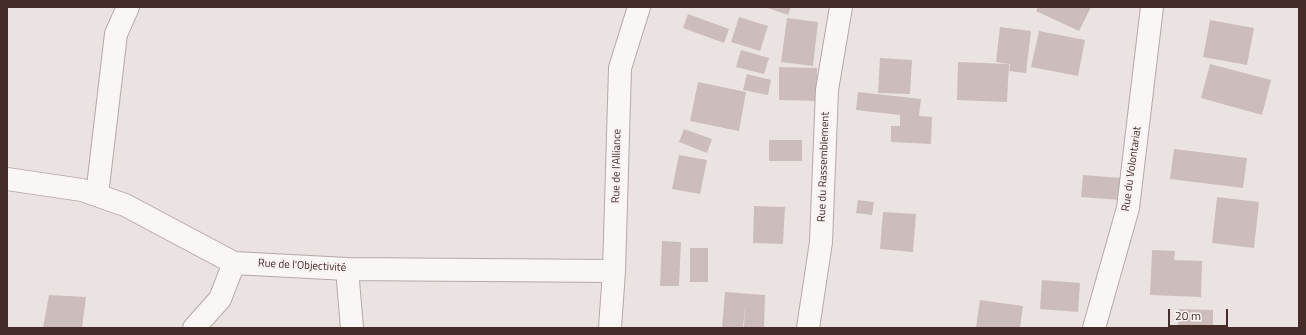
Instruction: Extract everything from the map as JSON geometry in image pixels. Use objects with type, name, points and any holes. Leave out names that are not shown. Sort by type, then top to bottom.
[{"type":"street","points":[[97,195],[116,34],[128,7]]},
{"type":"street","name":"Rue de l'Alliance","points":[[610,328],[614,272],[620,68],[640,7]]},
{"type":"street","name":"Rue du Rassemblement","points":[[808,328],[821,242],[827,90],[841,7]]},
{"type":"street","name":"Rue du Volontariat","points":[[1094,328],[1128,208],[1152,7]]},
{"type":"street","name":"Rue de l'Objectivité","points":[[7,179],[82,190],[125,205],[234,263],[348,269],[614,272]]},
{"type":"street","points":[[194,328],[220,299],[234,263]]},
{"type":"street","points":[[348,269],[352,328]]},
{"type":"building","points":[[765,7],[791,7],[788,15]]},
{"type":"building","points":[[1038,7],[1091,7],[1079,31],[1036,11]]},
{"type":"building","points":[[688,14],[729,29],[724,43],[683,28]]},
{"type":"building","points":[[739,17],[768,26],[760,51],[731,42]]},
{"type":"building","points":[[787,18],[818,22],[813,66],[781,62]]},
{"type":"building","points":[[1210,20],[1254,28],[1247,65],[1203,57]]},
{"type":"building","points":[[1000,27],[1031,31],[1026,73],[1009,71],[1010,64],[996,62]]},
{"type":"building","points":[[1039,31],[1085,40],[1078,76],[1031,67]]},
{"type":"building","points":[[741,50],[769,58],[764,74],[736,67]]},
{"type":"building","points":[[880,58],[912,60],[910,94],[878,93]]},
{"type":"building","points":[[958,62],[1009,64],[1007,102],[957,100]]},
{"type":"building","points":[[1210,64],[1271,80],[1262,115],[1201,98]]},
{"type":"building","points":[[779,67],[817,68],[817,101],[779,100]]},
{"type":"building","points":[[747,74],[771,80],[768,95],[743,90]]},
{"type":"building","points":[[698,82],[746,92],[739,131],[690,121]]},
{"type":"building","points":[[858,92],[921,99],[919,116],[932,117],[931,144],[891,142],[891,126],[900,126],[900,115],[856,110]]},
{"type":"building","points":[[684,129],[712,139],[707,153],[679,142]]},
{"type":"building","points":[[769,140],[802,140],[802,161],[769,161]]},
{"type":"building","points":[[1174,149],[1247,158],[1243,188],[1170,179]]},
{"type":"building","points":[[679,155],[707,160],[700,194],[672,189]]},
{"type":"building","points":[[1083,175],[1121,178],[1120,200],[1081,197]]},
{"type":"building","points":[[1217,197],[1259,202],[1254,248],[1212,243]]},
{"type":"building","points":[[858,200],[874,202],[872,215],[856,213]]},
{"type":"building","points":[[754,206],[785,207],[783,244],[753,243]]},
{"type":"building","points":[[883,212],[916,214],[913,252],[880,249]]},
{"type":"building","points":[[662,241],[681,242],[679,286],[660,286]]},
{"type":"building","points":[[690,248],[708,248],[708,282],[690,282]]},
{"type":"building","points":[[1152,250],[1175,251],[1174,260],[1202,261],[1201,297],[1150,295]]},
{"type":"building","points":[[1042,280],[1080,283],[1078,312],[1040,309]]},
{"type":"building","points":[[725,292],[765,295],[764,328],[744,328],[745,306],[743,328],[722,328]]},
{"type":"building","points":[[49,295],[86,297],[82,328],[43,328]]},
{"type":"building","points":[[980,300],[1023,306],[1020,328],[976,328]]},
{"type":"building","points":[[1179,309],[1213,310],[1213,328],[1178,328]]}]
